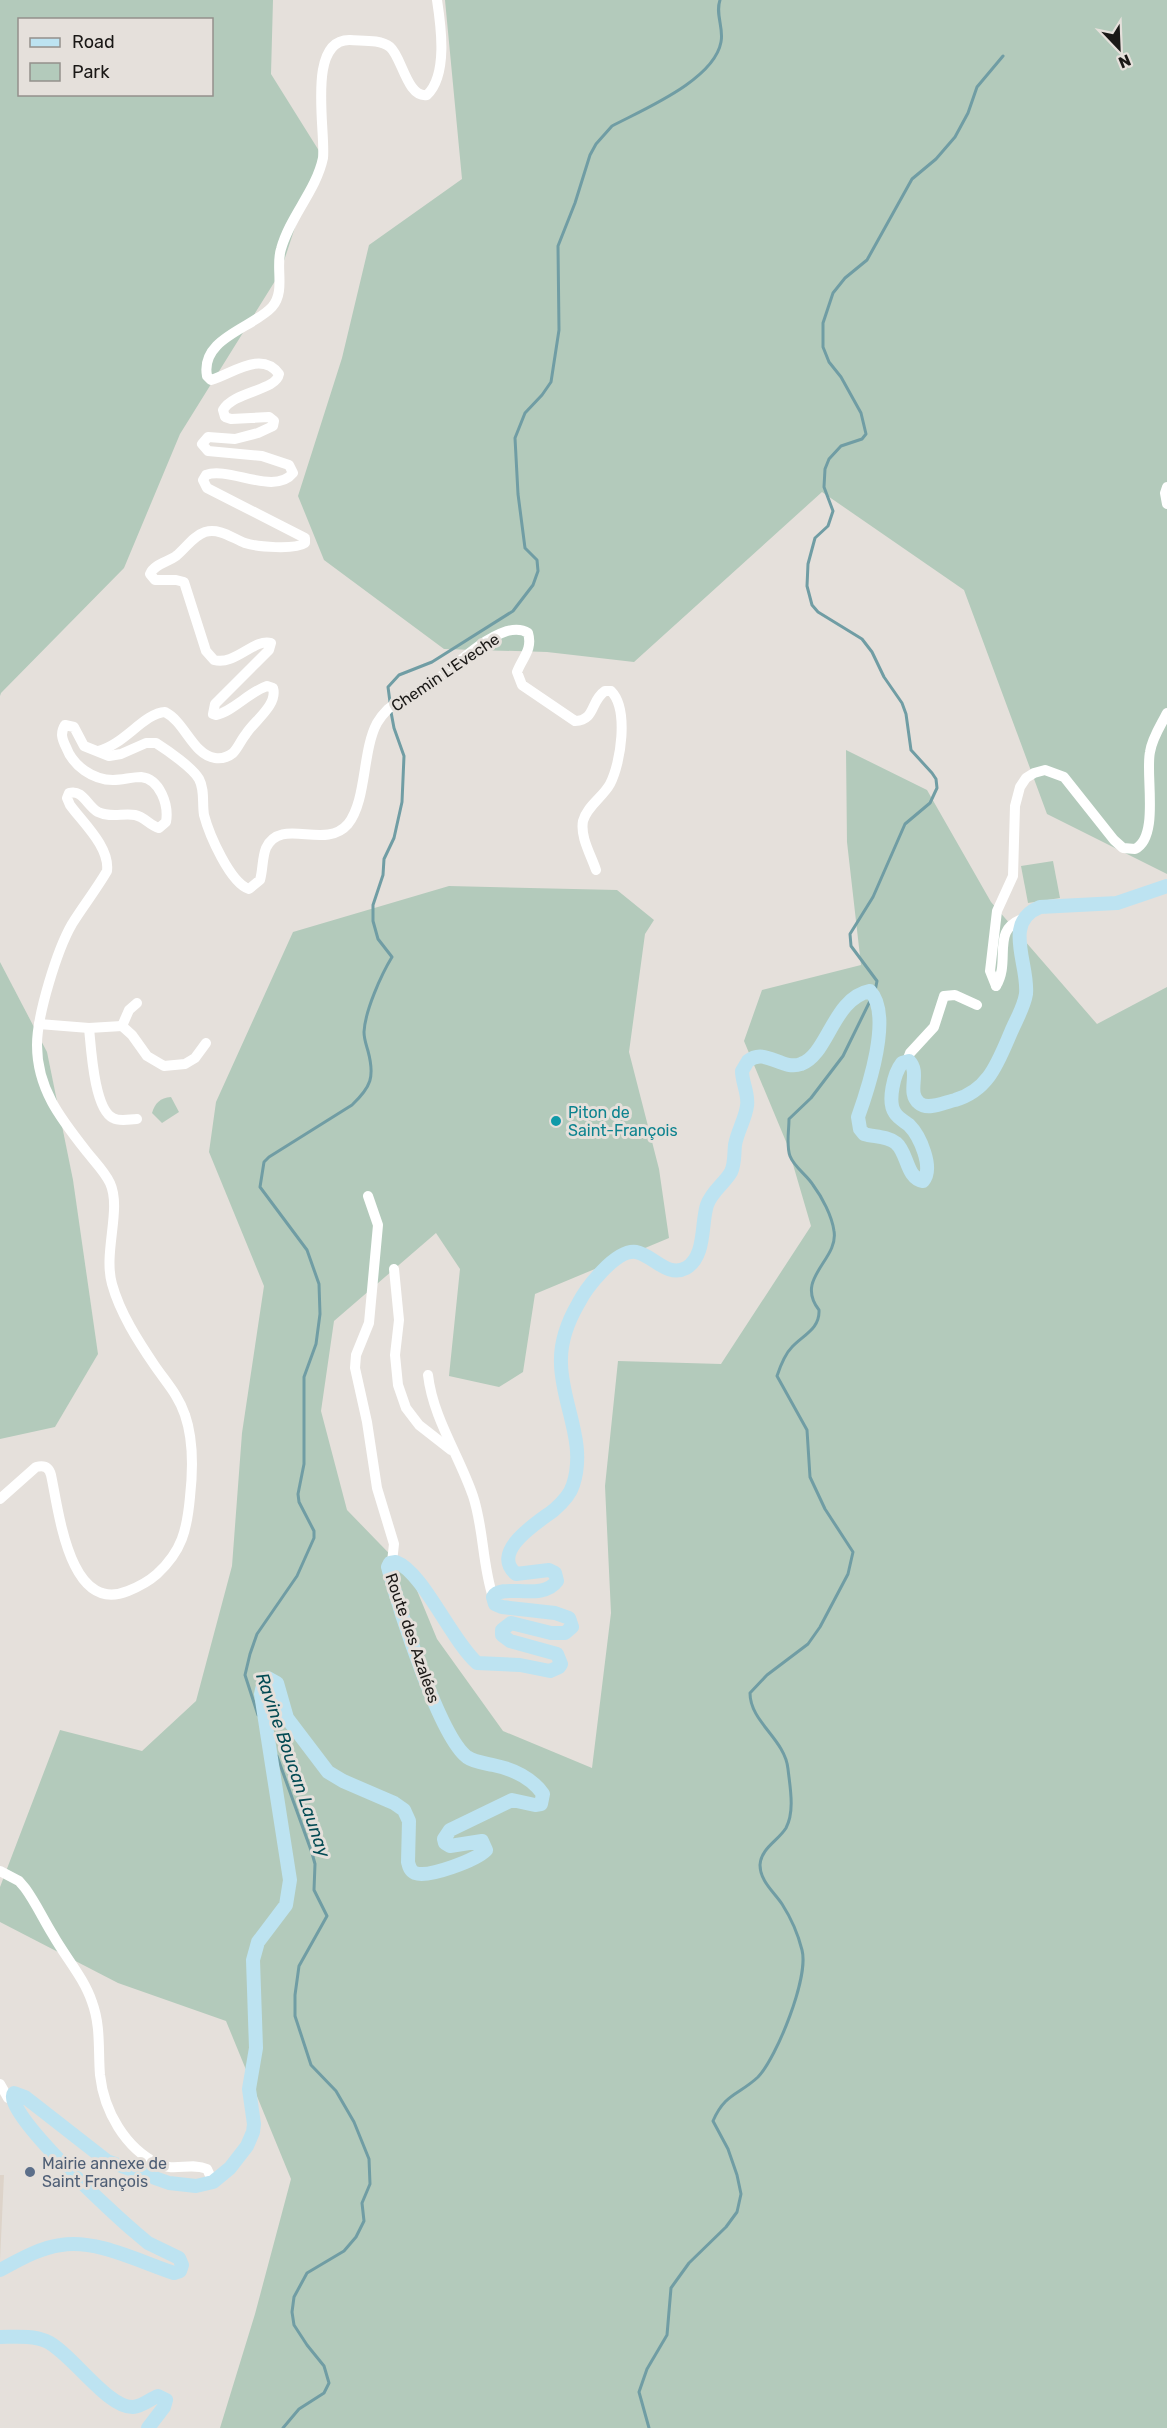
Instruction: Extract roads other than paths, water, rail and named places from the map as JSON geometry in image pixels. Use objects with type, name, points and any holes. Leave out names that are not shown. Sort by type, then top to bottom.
[{"type":"main road","points":[[493,1597],[495,1593],[502,1590],[520,1593],[549,1588],[557,1581],[555,1573],[549,1570],[516,1574],[510,1565],[510,1557],[516,1540],[526,1529],[563,1501],[574,1483],[576,1438],[564,1389],[561,1364],[566,1328],[579,1301],[610,1264],[627,1252],[639,1252],[669,1269],[681,1269],[693,1261],[700,1245],[709,1201],[733,1169],[736,1140],[747,1108],[742,1077],[745,1064],[751,1058],[760,1056],[790,1065],[806,1062],[843,1010],[861,992],[870,991],[878,1004],[876,1053],[858,1117],[859,1126],[864,1134],[896,1143],[912,1174],[921,1181],[926,1178],[927,1168],[921,1146],[914,1132],[896,1115],[892,1106],[896,1074],[902,1063],[907,1061],[911,1063],[915,1072],[913,1092],[919,1103],[925,1106],[973,1092],[991,1076],[997,1066],[1026,995],[1019,933],[1025,918],[1040,907],[1117,903],[1167,886]]},
{"type":"main road","name":"Route des Azalées","points":[[213,2181],[230,2168],[243,2151],[253,2132],[249,2084],[256,2048],[253,1960],[258,1942],[285,1905],[289,1894],[289,1868],[261,1694],[264,1681],[268,1678],[277,1683],[287,1718],[328,1772],[404,1810],[409,1821],[409,1868],[415,1872],[427,1873],[443,1870],[479,1856],[486,1850],[482,1841],[477,1840],[450,1846],[444,1839],[450,1830],[513,1800],[535,1805],[541,1804],[543,1794],[530,1779],[504,1767],[468,1758],[450,1737],[431,1693],[388,1567],[392,1562],[400,1563],[415,1575],[462,1647],[477,1663],[520,1665],[550,1671],[559,1667],[561,1664],[557,1654],[505,1639],[502,1630],[511,1623],[551,1633],[565,1633],[572,1627],[569,1618],[555,1613],[502,1607],[495,1604],[493,1597]]},
{"type":"main road","points":[[0,2270],[46,2248],[62,2244],[76,2244],[143,2260],[174,2273],[180,2271],[182,2265],[179,2258],[148,2242],[135,2232],[40,2149],[18,2125],[8,2104],[8,2098],[14,2093],[25,2097],[92,2151],[122,2168],[184,2186],[206,2185],[213,2181]]},
{"type":"main road","points":[[0,2337],[44,2340],[63,2353],[102,2390],[128,2406],[135,2407],[162,2396],[166,2400],[164,2408],[148,2428]]},
{"type":"street","points":[[0,1499],[36,1467],[48,1468],[62,1532],[74,1565],[88,1585],[102,1594],[121,1594],[152,1579],[170,1562],[180,1545],[188,1519],[192,1472],[190,1434],[185,1413],[130,1325],[114,1292],[108,1267],[114,1203],[111,1185],[101,1168],[59,1116],[47,1096],[40,1074],[37,1046],[39,1024],[64,942],[71,925],[107,872],[108,864],[103,849],[69,805],[67,798],[69,793],[80,794],[90,806],[102,814],[137,815],[159,828],[167,819],[164,800],[150,780],[138,777],[104,779],[78,766],[65,747],[62,736],[64,727],[68,724],[74,727],[84,746],[98,751],[123,740],[153,714],[165,712],[203,752],[213,758],[226,757],[234,752],[274,695],[273,688],[267,686],[242,699],[224,713],[214,715],[215,704],[269,650],[270,643],[263,642],[227,660],[214,660],[206,651],[184,582],[158,581],[152,579],[150,574],[154,568],[173,558],[196,536],[210,531],[220,532],[252,545],[297,547],[305,543],[304,538],[299,534],[275,525],[207,488],[203,480],[206,475],[214,472],[250,479],[278,481],[290,477],[293,473],[289,465],[277,459],[208,451],[202,442],[207,437],[230,440],[258,433],[273,426],[274,421],[269,417],[231,419],[225,417],[223,410],[240,396],[274,383],[279,375],[271,367],[251,364],[236,368],[211,380],[207,376],[206,367],[218,344],[266,313],[277,299],[281,248],[301,204],[320,171],[323,158],[321,79],[330,49],[346,40],[383,44],[394,51],[413,89],[420,95],[427,95],[434,86],[442,44],[437,0]]},
{"type":"street","points":[[1167,487],[1165,493],[1167,504]]},
{"type":"street","name":"Chemin L'Eveche","points":[[98,751],[115,756],[140,745],[156,743],[192,770],[202,787],[207,825],[228,869],[237,883],[249,889],[260,880],[265,853],[273,839],[290,833],[325,836],[338,832],[347,824],[355,811],[376,725],[388,709],[427,688],[477,648],[501,633],[523,630],[528,633],[530,640],[529,650],[517,672],[522,685],[575,721],[590,716],[596,699],[604,691],[611,691],[617,700],[622,731],[614,773],[604,792],[588,810],[583,823],[584,836],[596,870]]},
{"type":"street","points":[[1025,918],[1012,923],[1006,929],[1002,970],[996,986],[990,971],[996,921],[999,905],[1013,876],[1015,806],[1020,787],[1034,773],[1045,770],[1056,773],[1071,784],[1114,840],[1128,849],[1139,847],[1148,830],[1150,752],[1167,713]]},
{"type":"street","points":[[907,1061],[910,1053],[934,1027],[944,996],[955,995],[976,1005]]},
{"type":"street","points":[[122,1026],[129,1010],[137,1003]]},
{"type":"street","points":[[39,1024],[89,1028],[122,1026],[132,1035],[147,1056],[164,1065],[185,1064],[195,1058],[206,1043]]},
{"type":"street","points":[[89,1028],[96,1084],[104,1108],[117,1120],[137,1119]]},
{"type":"street","points":[[368,1196],[378,1225],[369,1323],[356,1355],[355,1368],[365,1412],[377,1488],[394,1544],[392,1562]]},
{"type":"street","points":[[394,1269],[399,1320],[395,1355],[399,1385],[406,1408],[419,1425],[442,1441],[456,1455]]},
{"type":"street","points":[[428,1375],[433,1401],[473,1497],[487,1578],[493,1597]]},
{"type":"street","points":[[0,1871],[20,1881],[86,1986],[98,2022],[103,2090],[111,2115],[118,2127],[144,2155],[159,2164],[173,2169],[198,2165],[207,2169],[213,2181]]},
{"type":"street","points":[[0,2084],[8,2098]]},
{"type":"waterway","name":"Ravine Boucan Launay","points":[[390,702],[388,687],[399,675],[432,662],[513,611],[533,585],[538,571],[537,560],[525,548],[518,494],[515,438],[525,413],[551,382],[559,330],[558,246],[596,144],[612,126],[659,102],[692,81],[716,56],[722,37],[718,10],[720,0]]},
{"type":"waterway","points":[[875,991],[877,981],[851,946],[850,934],[873,897],[905,824],[930,803],[937,788],[936,779],[932,773],[911,750],[906,714],[902,703],[884,677],[872,652],[862,639],[818,612],[812,605],[807,586],[808,564],[815,538],[828,526],[833,511],[824,487],[825,469],[829,459],[841,446],[862,439],[866,434],[861,413],[841,377],[829,362],[823,347],[823,323],[833,293],[845,278],[867,260],[912,179],[936,159],[955,137],[968,113],[977,87],[1003,56]]},
{"type":"waterway","name":"Ravine Boucan Launay","points":[[258,1715],[245,1675],[250,1654],[257,1634],[297,1576],[314,1538],[314,1531],[299,1502],[298,1494],[304,1464],[304,1377],[316,1344],[320,1314],[319,1284],[307,1250],[260,1187],[264,1162],[269,1157],[352,1105],[364,1093],[370,1081],[370,1060],[364,1037],[365,1023],[374,993],[392,957],[378,939],[373,921],[373,905],[383,875],[384,859],[394,838],[402,802],[404,756],[391,712]]},
{"type":"waterway","points":[[649,2428],[639,2392],[647,2369],[667,2335],[671,2288],[689,2263],[726,2227],[737,2212],[741,2194],[728,2149],[713,2121],[722,2105],[758,2077],[766,2067],[790,2016],[801,1978],[802,1950],[794,1926],[762,1876],[760,1865],[763,1854],[783,1833],[789,1821],[791,1799],[788,1769],[781,1749],[756,1713],[750,1693],[767,1675],[808,1644],[820,1627],[848,1574],[853,1552],[825,1509],[810,1477],[807,1430],[777,1376],[789,1350],[817,1322],[819,1310],[813,1299],[812,1288],[814,1279],[834,1241],[833,1225],[823,1201],[790,1156],[789,1119],[811,1098],[843,1056],[871,999]]},
{"type":"waterway","name":"Ravine Boucan Launay","points":[[277,1756],[312,1853],[315,1864],[314,1890],[327,1916],[299,1966],[295,2016],[311,2065],[336,2091],[354,2122],[369,2159],[370,2184],[362,2203],[364,2221],[356,2237],[344,2251],[307,2273],[294,2297],[292,2312],[294,2325],[324,2366],[329,2383],[324,2393],[299,2409],[283,2428]]},
{"type":"place","name":"Piton de Saint-François","points":[[556,1121]]},
{"type":"place","name":"Mairie annexe de Saint François","points":[[30,2172]]}]
